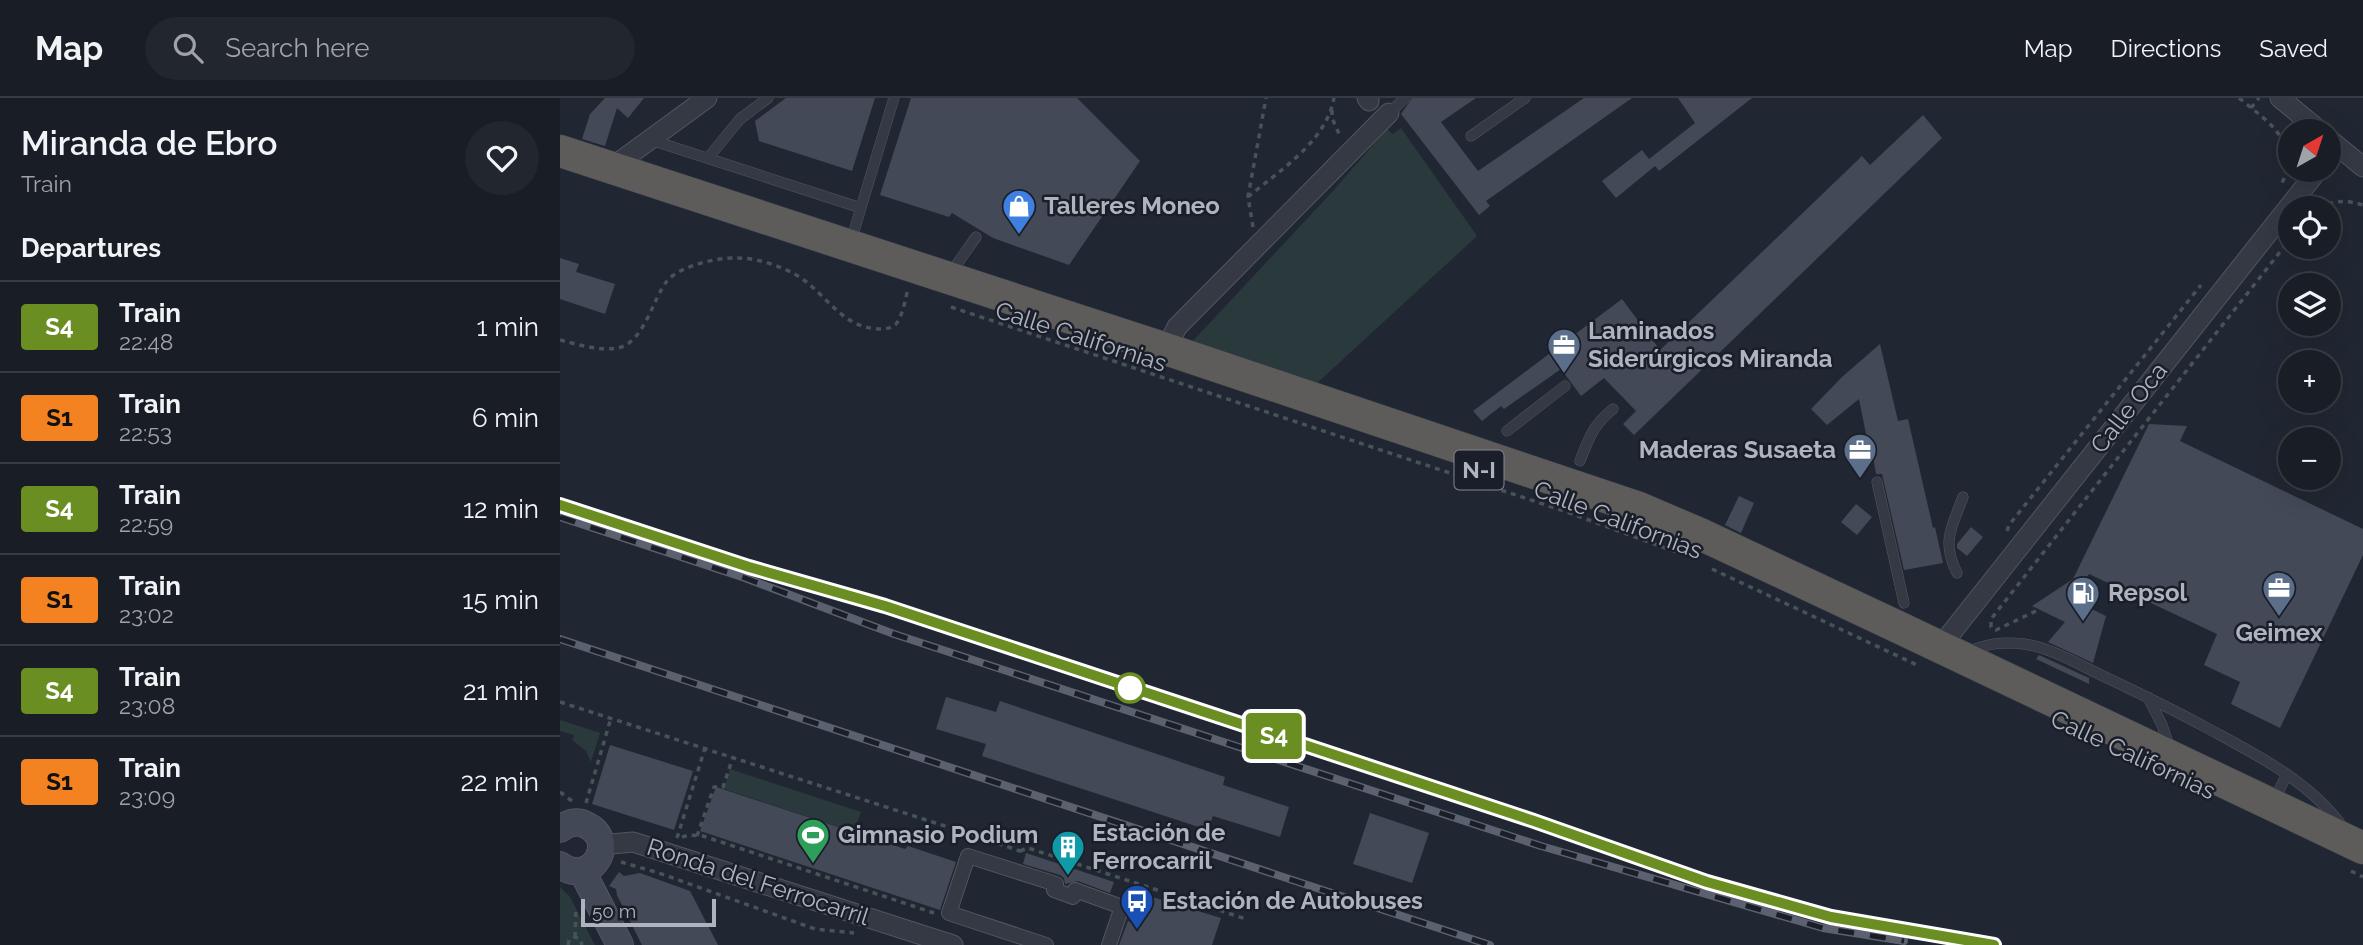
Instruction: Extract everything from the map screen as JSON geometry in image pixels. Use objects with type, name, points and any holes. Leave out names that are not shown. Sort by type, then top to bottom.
[{"type":"highway","name":"Calle Californias","points":[[560,151],[849,245],[947,291],[1165,353],[1639,508],[1700,534],[1941,657],[2171,757],[2273,805],[2357,856]]},
{"type":"highway","name":"Calle Californias","points":[[560,167],[904,287],[1634,522],[1795,594],[2357,856]]},
{"type":"main road","points":[[568,817],[589,826],[599,837],[607,855]]},
{"type":"main road","points":[[607,855],[601,852],[594,864],[571,868],[620,945]]},
{"type":"street","points":[[611,168],[707,98]]},
{"type":"street","points":[[2280,98],[2305,119]]},
{"type":"street","name":"Calle Californias","points":[[1165,353],[1177,327],[1389,113]]},
{"type":"street","points":[[2342,153],[2363,167]]},
{"type":"street","name":"Calle Oca","points":[[1941,657],[2309,182]]},
{"type":"street","name":"Ronda del Ferrocarril","points":[[607,855],[633,842],[953,945]]},
{"type":"street","points":[[1046,945],[949,913],[968,856],[1056,884],[1054,890],[1073,898],[1075,890],[1122,906],[1109,945]]},
{"type":"lane","points":[[708,158],[740,119],[768,98]]},
{"type":"lane","points":[[849,245],[894,98]]},
{"type":"lane","points":[[1389,113],[1405,98]]},
{"type":"lane","points":[[1471,136],[1525,98]]},
{"type":"lane","points":[[649,140],[861,208]]},
{"type":"lane","points":[[947,291],[976,237]]},
{"type":"lane","points":[[1507,431],[1565,386]]},
{"type":"lane","points":[[1580,461],[1591,433],[1599,421],[1613,409]]},
{"type":"lane","points":[[1878,482],[1904,603]]},
{"type":"lane","points":[[1957,573],[1948,551],[1948,540],[1964,496]]},
{"type":"lane","points":[[1941,657],[1989,643],[2024,644],[2044,649],[2148,697],[2287,774],[2334,815],[2357,856]]},
{"type":"lane","points":[[2148,697],[2162,725],[2171,757]]},
{"type":"lane","points":[[2273,805],[2287,774]]},
{"type":"path","points":[[1254,250],[1248,197],[1266,98]]},
{"type":"path","points":[[1334,98],[1332,118],[1337,131],[1352,149]]},
{"type":"path","points":[[2239,98],[2279,134],[2287,148],[2289,163],[2279,187]]},
{"type":"path","points":[[2251,108],[2259,98]]},
{"type":"path","points":[[1248,197],[1310,143],[1322,128],[1333,105]]},
{"type":"path","points":[[2341,202],[2363,205]]},
{"type":"path","points":[[2036,611],[1996,630],[1991,627],[1992,619],[2278,255]]},
{"type":"path","points":[[560,340],[590,348],[620,348],[639,332],[667,280],[691,266],[726,259],[761,261],[782,268],[800,277],[844,317],[866,329],[889,329],[897,322],[904,287]]},
{"type":"path","points":[[2006,533],[2009,525],[2204,281]]},
{"type":"path","points":[[947,291],[1682,554]]},
{"type":"path","points":[[1704,565],[1941,657]]},
{"type":"path","points":[[560,702],[1020,851],[1028,848],[1246,919]]},
{"type":"path","points":[[568,817],[611,718]]},
{"type":"path","points":[[705,748],[677,838],[697,836],[946,916]]},
{"type":"path","points":[[697,836],[714,787],[723,787],[733,757]]},
{"type":"path","points":[[1014,869],[1020,851]]},
{"type":"path","points":[[607,855],[815,929],[865,934]]},
{"type":"path","points":[[2357,856],[2363,877]]},
{"type":"path","points":[[579,900],[576,904],[575,937],[582,944],[592,944]]},
{"type":"path","points":[[568,945],[569,940],[575,937]]},
{"type":"shaded area","points":[[1401,128],[1477,236],[1315,385],[1191,343],[1387,129],[1393,134]]},
{"type":"shaded area","points":[[560,720],[600,733],[591,762],[586,751],[572,740],[574,735],[560,731]]},
{"type":"shaded area","points":[[730,769],[861,812],[854,832],[724,789]]},
{"type":"shaded area","points":[[560,887],[570,897],[595,945],[560,945]]},
{"type":"building","points":[[605,98],[644,98],[628,118],[617,108],[605,146],[582,139],[590,114]]},
{"type":"building","points":[[786,98],[875,98],[852,171],[759,141],[755,121]]},
{"type":"building","points":[[911,98],[1077,98],[1140,161],[1069,265],[993,238],[952,213],[949,217],[880,195]]},
{"type":"building","points":[[1412,98],[1476,98],[1441,122],[1478,171],[1584,98],[1632,98],[1486,201],[1490,206],[1479,215],[1401,114]]},
{"type":"building","points":[[1678,98],[1752,98],[1659,171],[1655,166],[1616,198],[1602,181],[1642,150],[1649,159],[1695,123]]},
{"type":"building","points":[[1923,115],[1942,138],[1634,435],[1623,424],[1636,411],[1604,378],[1581,396],[1561,369],[1482,421],[1473,411],[1622,299],[1660,350],[1862,156],[1870,165]]},
{"type":"building","points":[[560,258],[579,264],[576,272],[615,284],[605,314],[560,299]]},
{"type":"building","points":[[1880,344],[1898,421],[1908,419],[1943,563],[1904,570],[1882,474],[1876,474],[1873,457],[1865,458],[1861,441],[1866,434],[1859,399],[1827,425],[1811,409]]},
{"type":"building","points":[[2149,424],[2187,426],[2180,441],[2363,529],[2363,555],[2280,728],[2231,704],[2240,682],[2204,665],[2217,634],[2089,574],[2069,598],[2106,616],[2093,663],[2048,642],[2065,622],[2032,606],[2073,579]]},
{"type":"building","points":[[1739,496],[1754,503],[1741,533],[1725,525]]},
{"type":"building","points":[[1856,504],[1872,517],[1857,535],[1841,522]]},
{"type":"building","points":[[1971,527],[1983,537],[1967,556],[1957,548],[1957,544]]},
{"type":"building","points":[[2039,655],[2089,678],[2089,684],[2036,659]]},
{"type":"building","points":[[946,697],[996,712],[1000,701],[1225,777],[1223,785],[1289,807],[1280,837],[1213,816],[1208,830],[982,756],[986,744],[936,729]]},
{"type":"building","points":[[610,745],[693,771],[674,830],[592,804]]},
{"type":"building","points":[[716,787],[905,849],[908,846],[956,862],[940,910],[700,831]]},
{"type":"building","points":[[1370,813],[1429,833],[1412,883],[1353,864]]},
{"type":"building","points":[[1026,853],[1114,882],[1110,893],[1078,881],[1065,884],[1060,875],[1023,864]]},
{"type":"building","points":[[619,872],[624,876],[640,873],[690,891],[718,945],[642,945],[616,889],[609,886]]},
{"type":"building","points":[[1149,896],[1221,918],[1212,945],[1119,945],[1128,921],[1141,925]]},
{"type":"railway","points":[[560,505],[749,567],[885,606],[1534,821],[1707,882],[1831,917],[1994,945]]},
{"type":"railway","points":[[560,517],[745,578],[894,634],[1541,846],[1823,928],[1904,941]]},
{"type":"railway","points":[[560,639],[1490,945]]},
{"type":"train","name":"S4","points":[[560,505],[749,567],[885,606],[1534,821],[1707,882],[1831,917],[1994,945]]},
{"type":"place","name":"Talleres Moneo","points":[[1019,236]]},
{"type":"place","name":"Laminados Siderúrgicos Miranda","points":[[1564,375]]},
{"type":"place","name":"Maderas Susaeta","points":[[1860,480]]},
{"type":"place","name":"Geimex","points":[[2279,618]]},
{"type":"place","name":"Repsol","points":[[2083,623]]},
{"type":"place","name":"Gimnasio Podium","points":[[813,865]]},
{"type":"place","name":"Estación de Ferrocarril","points":[[1068,877]]},
{"type":"place","name":"Estación de Autobuses","points":[[1137,931]]}]
